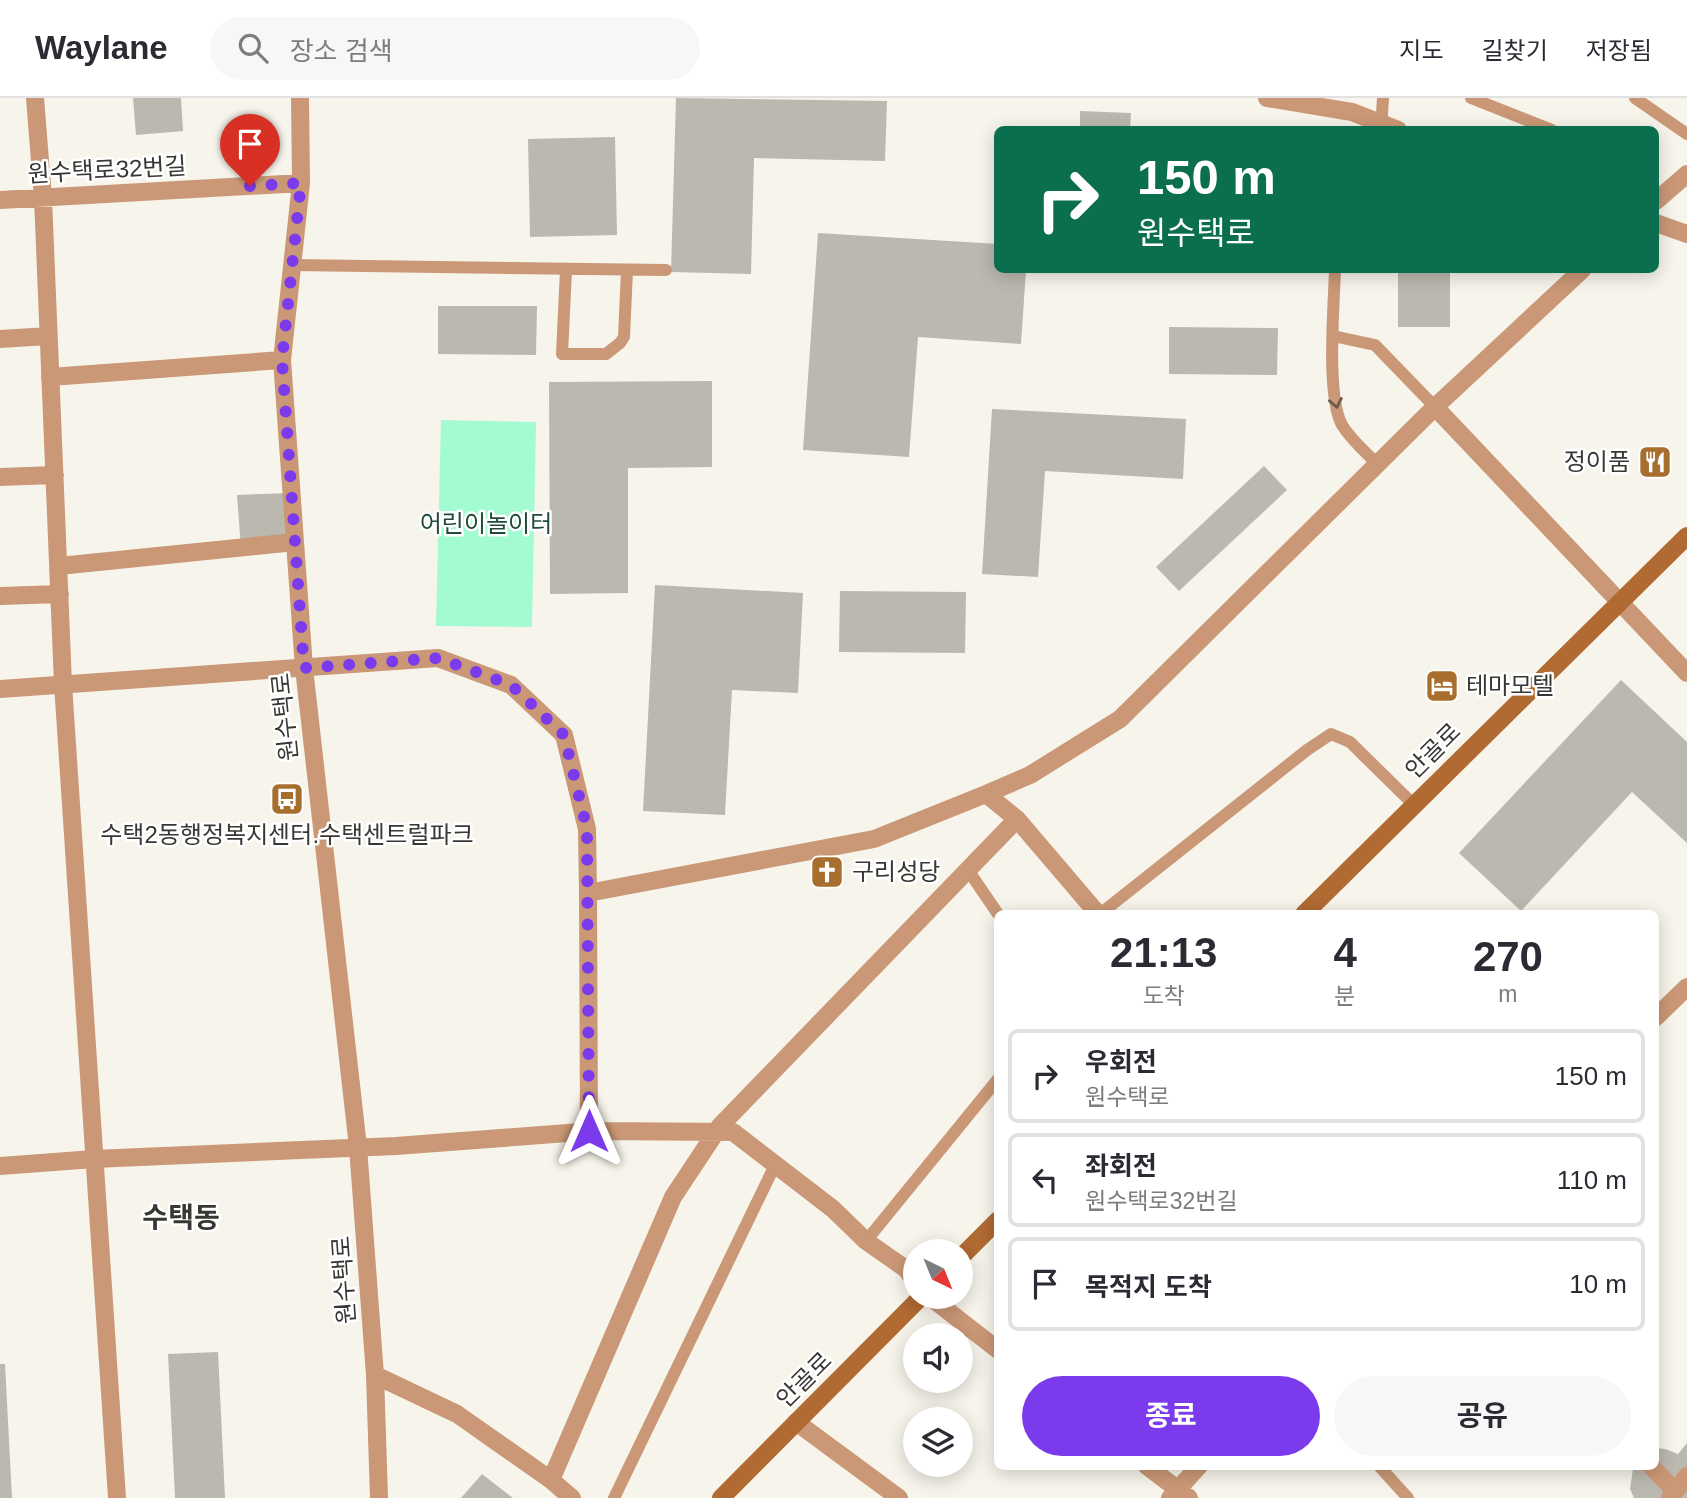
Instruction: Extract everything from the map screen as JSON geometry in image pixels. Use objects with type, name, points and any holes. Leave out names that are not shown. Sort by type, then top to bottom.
[{"type":"street","points":[[35,98],[43,198],[62,684],[117,1498]]},
{"type":"street","name":"원수택로","points":[[300,98],[301,183],[282,360],[304,668],[358,1147],[375,1375],[379,1498]]},
{"type":"street","points":[[1268,98],[1324,104],[1352,111],[1385,126]]},
{"type":"street","points":[[1659,198],[1687,174]]},
{"type":"street","name":"원수택로32번길","points":[[0,200],[301,183]]},
{"type":"street","points":[[1659,224],[1687,234]]},
{"type":"street","points":[[588,893],[874,839],[1030,775],[1120,719],[1435,407],[1579,273]]},
{"type":"street","points":[[0,339],[48,336]]},
{"type":"street","points":[[50,377],[282,360]]},
{"type":"street","points":[[1435,407],[1687,673]]},
{"type":"street","points":[[0,477],[55,475]]},
{"type":"street","name":"안골로","points":[[1307,910],[1687,536]]},
{"type":"street","points":[[59,566],[295,542]]},
{"type":"street","points":[[0,596],[60,594]]},
{"type":"street","points":[[0,689],[438,658],[511,685],[564,735],[587,829],[589,1131]]},
{"type":"street","points":[[986,793],[1017,820],[1096,910]]},
{"type":"street","points":[[551,1480],[673,1197],[716,1132],[1017,820]]},
{"type":"street","points":[[1659,1014],[1687,987]]},
{"type":"street","points":[[0,1166],[358,1147],[589,1131],[733,1132],[833,1209],[866,1241],[903,1267]]},
{"type":"street","points":[[973,1245],[994,1224]]},
{"type":"street","name":"안골로","points":[[721,1498],[909,1309]]},
{"type":"street","points":[[945,1309],[994,1347]]},
{"type":"street","points":[[375,1375],[457,1414],[551,1480],[572,1498]]},
{"type":"street","points":[[796,1422],[899,1498]]},
{"type":"street","points":[[1151,1470],[1179,1495],[1196,1470]]},
{"type":"street","points":[[1654,1470],[1672,1494],[1687,1476]]},
{"type":"lane","points":[[1383,98],[1387,126]]},
{"type":"lane","points":[[1471,98],[1542,126]]},
{"type":"lane","points":[[1503,111],[1512,98]]},
{"type":"lane","points":[[1634,98],[1687,134]]},
{"type":"lane","points":[[292,265],[666,271]]},
{"type":"lane","points":[[566,270],[562,354],[597,355],[606,354],[624,337],[627,270]]},
{"type":"lane","points":[[1335,273],[1333,402],[1341,423],[1378,465]]},
{"type":"lane","points":[[1334,336],[1375,345],[1435,407]]},
{"type":"lane","points":[[1104,910],[1331,734],[1350,743],[1414,804]]},
{"type":"lane","points":[[968,870],[995,910]]},
{"type":"lane","points":[[866,1241],[994,1084]]},
{"type":"lane","points":[[614,1498],[775,1165]]},
{"type":"lane","points":[[1383,1470],[1408,1498]]},
{"type":"green space","name":"어린이놀이터","points":[[441,420],[536,422],[532,627],[436,626]]},
{"type":"building","points":[[133,98],[181,98],[183,131],[136,135]]},
{"type":"building","points":[[676,98],[887,101],[885,161],[754,158],[751,274],[671,272]]},
{"type":"building","points":[[1080,111],[1131,113],[1130,126],[1080,126]]},
{"type":"building","points":[[615,137],[617,235],[530,237],[528,139]]},
{"type":"building","points":[[818,233],[994,244],[994,273],[1026,273],[1021,344],[918,337],[909,457],[803,450]]},
{"type":"building","points":[[1398,273],[1450,273],[1450,327],[1398,327]]},
{"type":"building","points":[[438,306],[537,306],[536,355],[438,354]]},
{"type":"building","points":[[1169,327],[1278,328],[1277,375],[1169,374]]},
{"type":"building","points":[[712,381],[712,467],[628,468],[628,593],[550,594],[549,382]]},
{"type":"building","points":[[992,409],[1186,419],[1183,479],[1045,471],[1038,577],[982,574]]},
{"type":"building","points":[[1264,466],[1287,490],[1179,591],[1156,567]]},
{"type":"building","points":[[291,493],[295,542],[241,548],[237,495]]},
{"type":"building","points":[[655,585],[803,593],[798,693],[732,690],[725,815],[643,811]]},
{"type":"building","points":[[840,591],[966,592],[965,653],[839,652]]},
{"type":"building","points":[[1621,680],[1687,742],[1687,843],[1632,792],[1522,910],[1459,853]]},
{"type":"building","points":[[218,1352],[225,1498],[175,1498],[168,1354]]},
{"type":"building","points":[[0,1364],[5,1364],[12,1498],[0,1498]]},
{"type":"building","points":[[1687,1443],[1687,1498],[1634,1498],[1630,1489],[1633,1470],[1659,1470],[1659,1448],[1678,1454]]},
{"type":"building","points":[[482,1474],[513,1498],[461,1498]]},
{"type":"place","name":"정이품","points":[[1655,462]]},
{"type":"place","name":"테마모텔","points":[[1442,686]]},
{"type":"place","name":"수택2동행정복지센터.수택센트럴파크","points":[[287,799]]},
{"type":"place","name":"구리성당","points":[[827,872]]},
{"type":"district","name":"수택동","points":[[181,1217]]},
{"type":"route","points":[[250,186],[301,183],[282,360],[304,668],[438,658],[511,685],[564,735],[587,829],[589,1131]]}]
